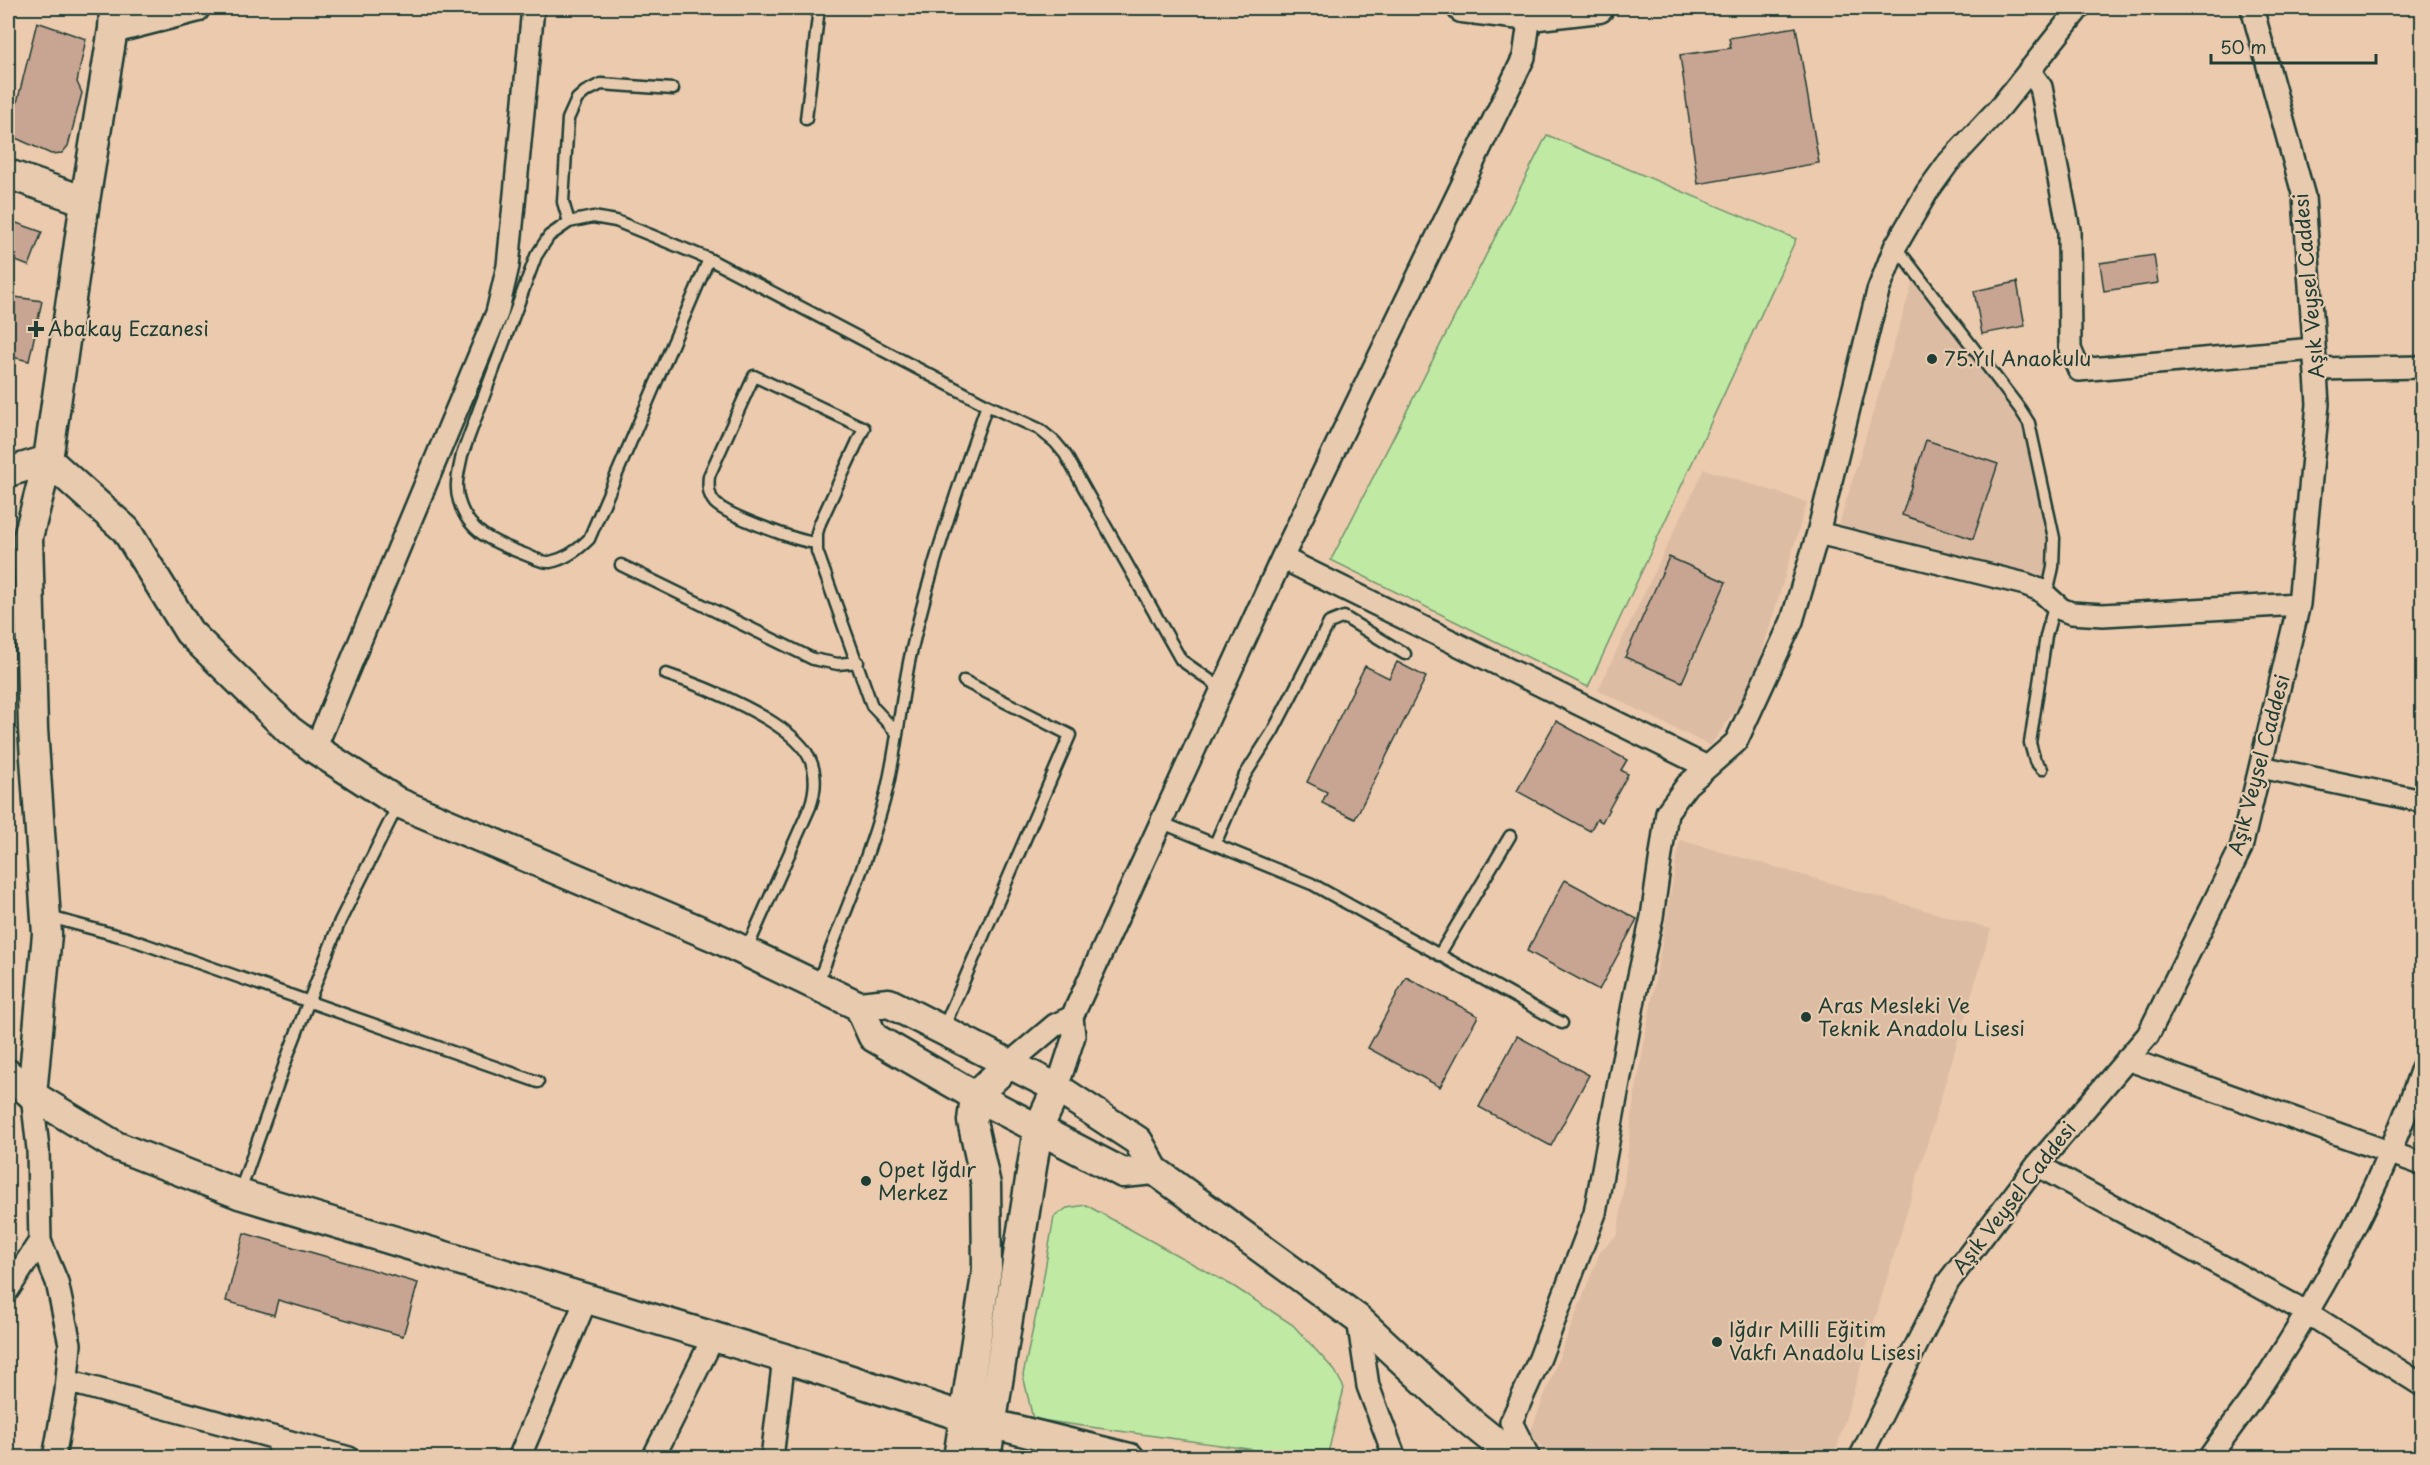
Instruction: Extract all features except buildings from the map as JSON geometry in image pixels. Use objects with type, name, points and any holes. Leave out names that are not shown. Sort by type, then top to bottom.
[{"type":"street","points":[[54,1458],[70,1344],[57,1282],[40,1241],[38,1149],[32,1095],[47,934],[33,729],[28,537],[48,460],[114,18],[195,8]]},
{"type":"street","points":[[315,749],[499,304],[508,266],[533,8]]},
{"type":"street","points":[[1462,8],[1531,12],[1599,8]]},
{"type":"street","points":[[1529,1458],[1511,1422],[1540,1358],[1595,1213],[1635,994],[1652,917],[1666,812],[1687,785],[1736,742],[1792,621],[1818,533],[1878,291],[1895,247],[1927,192],[1948,164],[2002,105],[2079,8]]},
{"type":"street","name":"Aşık Veysel Caddesi","points":[[1860,1458],[1948,1282],[2037,1165],[2148,1035],[2241,848],[2300,604],[2318,404],[2304,197],[2252,8]]},
{"type":"street","points":[[958,1458],[977,1420],[1038,1129],[1057,1088],[1074,1036],[1072,1017],[1282,558],[1524,57],[1531,12]]},
{"type":"street","points":[[2029,70],[2041,87],[2069,230],[2070,349],[2079,370],[2315,359],[2422,367]]},
{"type":"street","points":[[8,174],[85,201]]},
{"type":"street","points":[[48,460],[126,530],[189,632],[289,730],[315,749],[399,803],[745,952],[859,1006],[889,1004],[1057,1088],[1138,1141],[1154,1170],[1358,1319],[1457,1412],[1515,1458]]},
{"type":"street","points":[[8,472],[48,460]]},
{"type":"street","points":[[1818,533],[2025,584],[2040,590],[2061,609],[2071,613],[2103,615],[2300,604]]},
{"type":"street","points":[[1282,558],[1707,767]]},
{"type":"street","points":[[2261,767],[2422,801]]},
{"type":"street","points":[[859,1006],[873,1037],[975,1096],[1123,1173],[1154,1170]]},
{"type":"street","points":[[986,1458],[977,1420],[987,1269],[986,1185],[972,1121],[975,1096],[1056,1025],[1072,1017]]},
{"type":"street","points":[[2127,1059],[2422,1164]]},
{"type":"street","points":[[2209,1458],[2270,1373],[2354,1232],[2422,1068]]},
{"type":"street","points":[[8,1074],[32,1095],[116,1146],[239,1194],[784,1358],[977,1420],[1130,1458]]},
{"type":"street","points":[[2037,1165],[2306,1311],[2422,1385]]},
{"type":"street","points":[[8,1290],[40,1241]]},
{"type":"street","points":[[519,1458],[586,1300]]},
{"type":"street","points":[[1358,1319],[1368,1386],[1395,1458]]},
{"type":"street","points":[[652,1458],[713,1338]]},
{"type":"street","points":[[772,1458],[784,1358]]},
{"type":"street","points":[[66,1381],[279,1448],[349,1458]]},
{"type":"lane","points":[[806,119],[819,8]]},
{"type":"lane","points":[[569,222],[563,202],[568,119],[577,99],[601,84],[673,89]]},
{"type":"lane","points":[[709,259],[589,539],[568,556],[547,562],[491,541],[482,535],[461,509],[456,486],[462,455],[536,256],[549,236],[569,222],[581,218],[605,218],[709,259],[987,405],[1039,429],[1065,454],[1181,660],[1221,688]]},
{"type":"lane","points":[[1895,247],[2029,423],[2054,538],[2051,598],[2030,743],[2035,761],[2042,769]]},
{"type":"lane","points":[[816,543],[781,535],[717,505],[709,494],[709,476],[754,376],[864,428],[820,523],[816,543],[819,558],[872,706],[897,733]]},
{"type":"lane","points":[[817,986],[872,840],[884,799],[901,699],[923,604],[941,540],[987,405]]},
{"type":"lane","points":[[621,565],[813,659],[838,664],[858,662]]},
{"type":"lane","points":[[1215,844],[1245,775],[1273,731],[1329,623],[1344,617],[1405,654]]},
{"type":"lane","points":[[666,674],[717,693],[756,713],[803,747],[812,764],[815,785],[810,807],[745,952]]},
{"type":"lane","points":[[943,1029],[1070,735],[964,681]]},
{"type":"lane","points":[[239,1194],[308,1002],[340,921],[399,803]]},
{"type":"lane","points":[[1160,822],[1312,884],[1562,1023]]},
{"type":"lane","points":[[1439,955],[1510,837]]},
{"type":"lane","points":[[46,916],[127,938],[538,1082]]},
{"type":"shaded area","name":"75.Yıl Anaokulu","points":[[1913,281],[2034,437],[2046,535],[2044,590],[1837,531]]},
{"type":"shaded area","points":[[1704,469],[1807,502],[1751,689],[1710,746],[1598,690]]},
{"type":"shaded area","points":[[1680,840],[1991,929],[1834,1457],[1572,1457],[1546,1451],[1530,1433],[1600,1252],[1618,1234],[1633,1106]]},
{"type":"green space","points":[[1547,135],[1796,239],[1588,687],[1331,560]]},
{"type":"green space","points":[[1086,1205],[1233,1286],[1293,1325],[1335,1371],[1344,1388],[1327,1457],[1306,1457],[1033,1419],[1023,1375],[1054,1217],[1067,1208]]},
{"type":"place","name":"Abakay Eczanesi","points":[[36,329]]},
{"type":"place","name":"75.Yıl Anaokulu","points":[[1932,359]]},
{"type":"place","name":"Aras Mesleki Ve Teknik Anadolu Lisesi","points":[[1806,1017]]},
{"type":"place","name":"Opet Iğdır Merkez","points":[[866,1181]]},
{"type":"place","name":"Iğdır Milli Eğitim Vakfı Anadolu Lisesi","points":[[1717,1342]]}]
